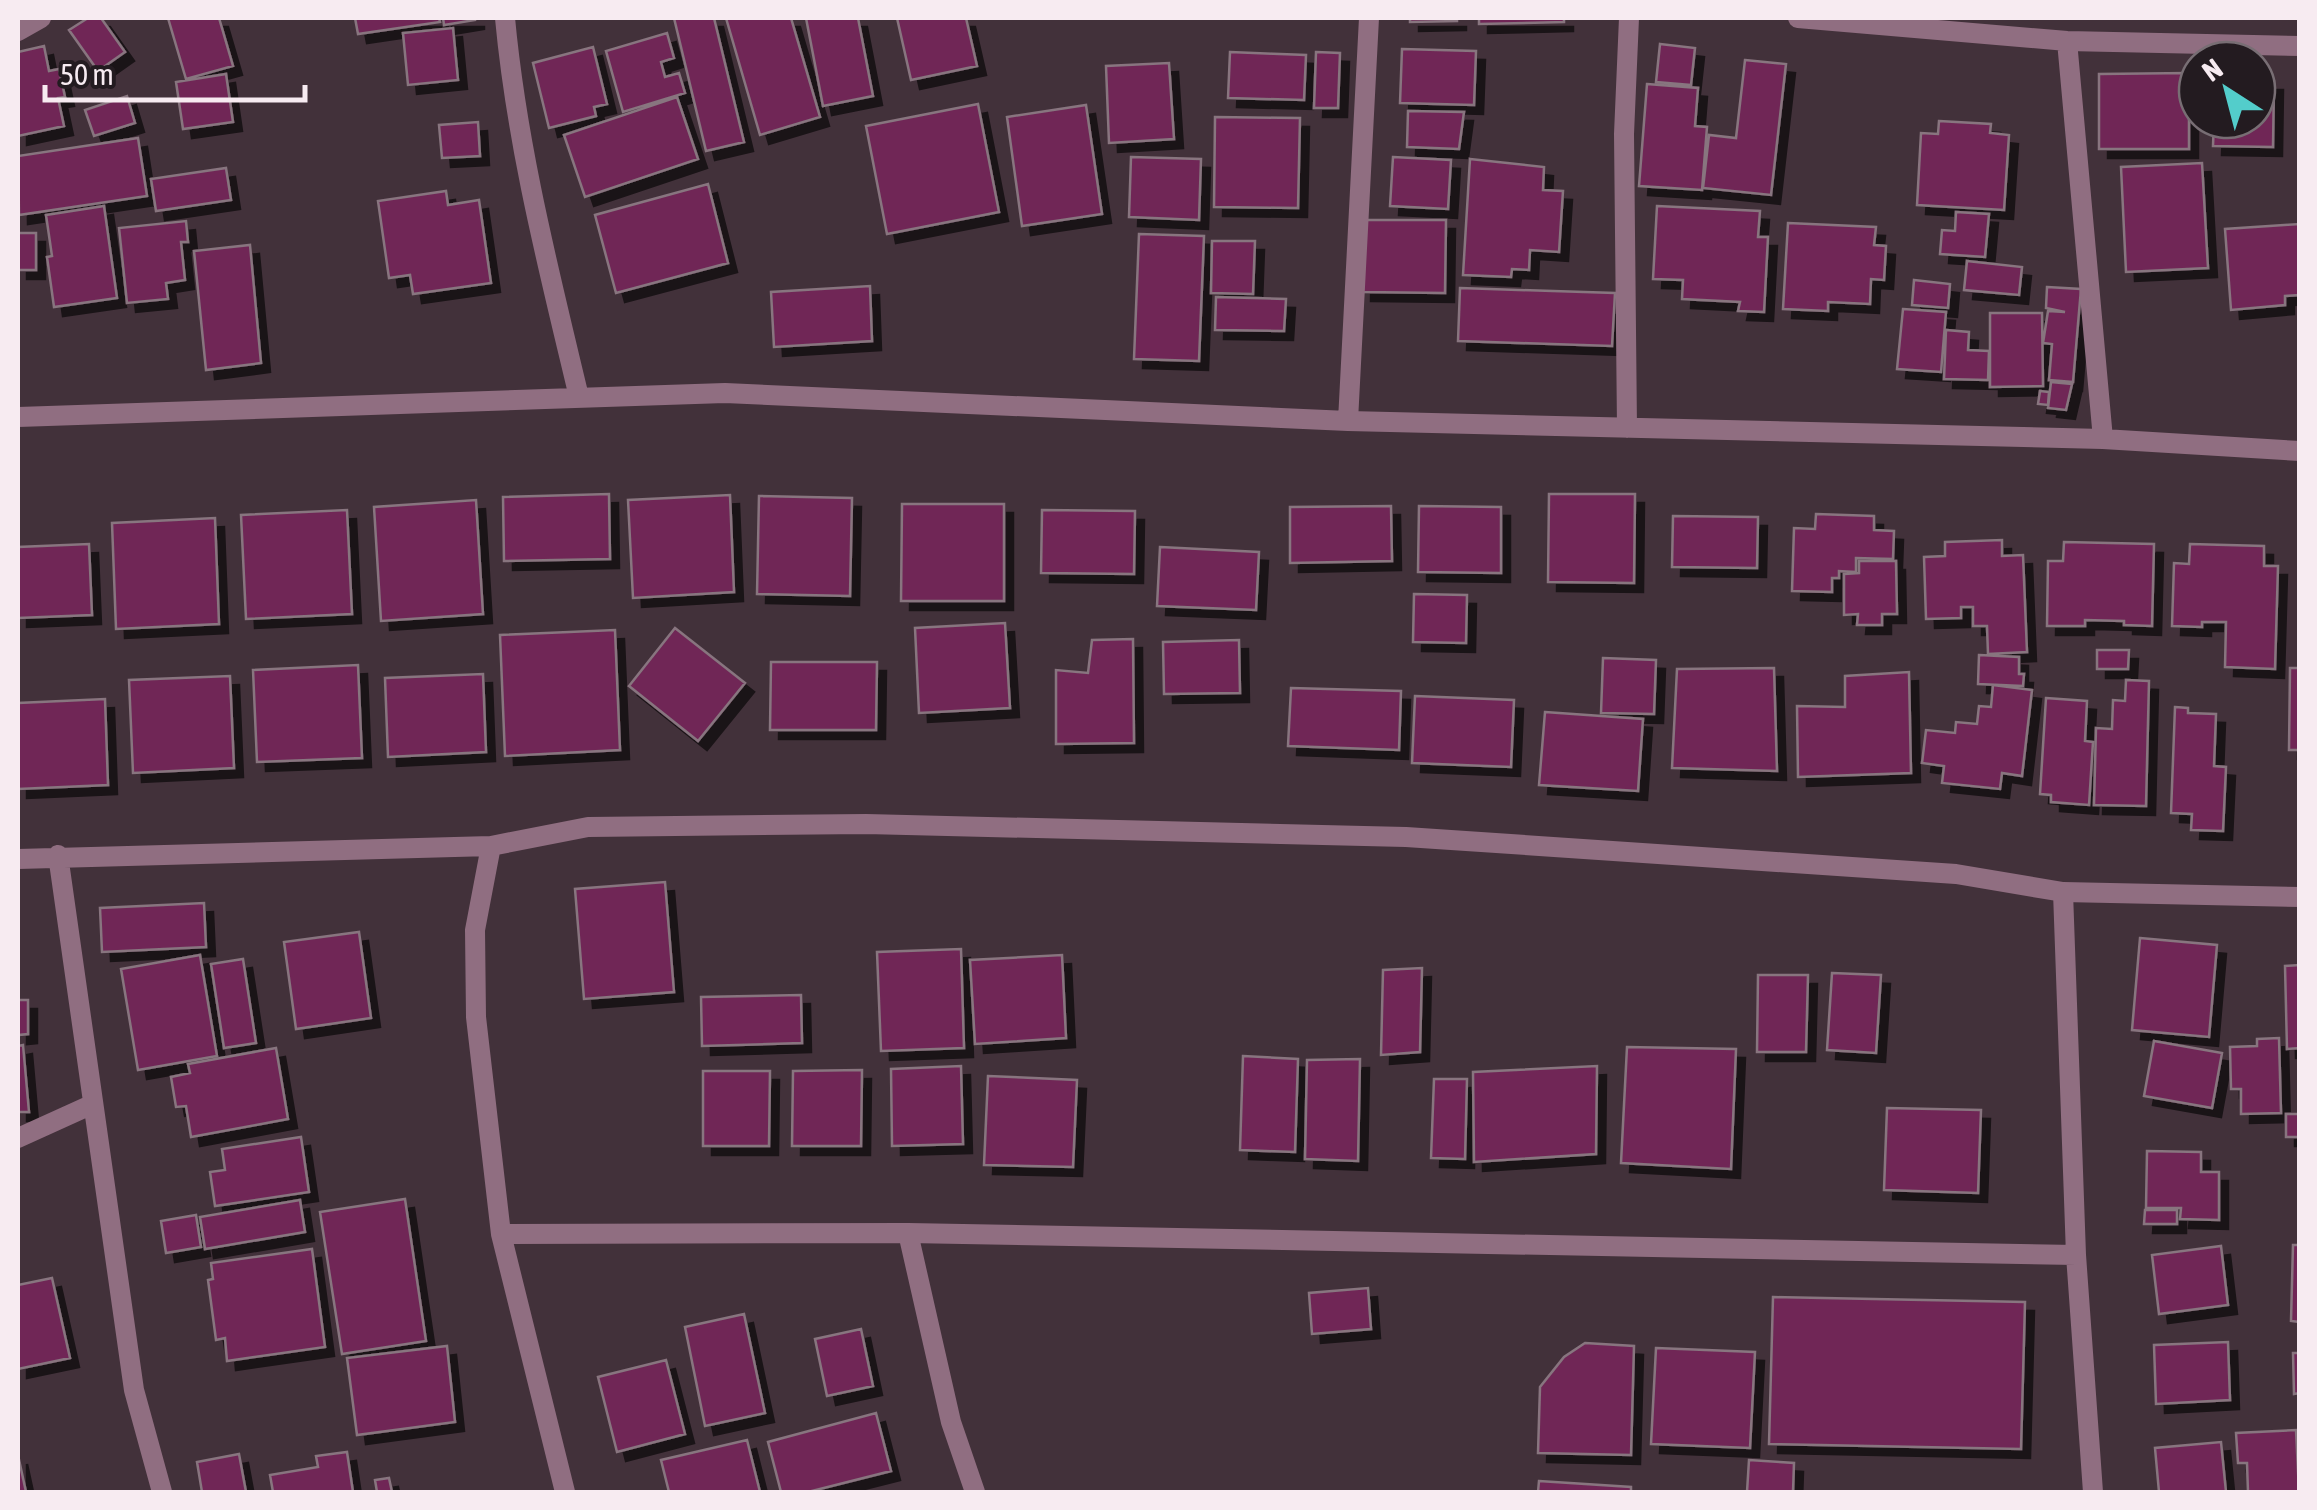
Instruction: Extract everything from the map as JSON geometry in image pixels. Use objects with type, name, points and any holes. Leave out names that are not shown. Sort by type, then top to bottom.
[{"type":"street","points":[[18,31],[41,18]]},
{"type":"street","points":[[505,18],[525,166],[579,396]]},
{"type":"street","points":[[1348,421],[1370,18]]},
{"type":"street","points":[[1627,428],[1624,134],[1629,18]]},
{"type":"street","points":[[1798,18],[2066,41],[2300,46]]},
{"type":"street","points":[[2066,41],[2103,439]]},
{"type":"street","points":[[18,417],[725,393],[1348,421],[2103,439],[2300,451]]},
{"type":"street","points":[[18,859],[491,846],[588,828],[866,824],[1406,838],[1956,874],[2063,892],[2300,897]]},
{"type":"street","points":[[491,846],[475,930],[476,999],[501,1234],[565,1492]]},
{"type":"street","points":[[58,855],[134,1390],[162,1492]]},
{"type":"street","points":[[2063,892],[2076,1255],[2093,1492]]},
{"type":"street","points":[[18,1138],[93,1104]]},
{"type":"street","points":[[501,1234],[908,1234],[2076,1255]]},
{"type":"street","points":[[908,1234],[951,1422],[975,1492]]},
{"type":"building","points":[[88,18],[101,18],[125,52],[98,71],[69,30]]},
{"type":"building","points":[[168,18],[219,18],[233,66],[186,79]]},
{"type":"building","points":[[355,18],[439,18],[440,22],[358,34]]},
{"type":"building","points":[[443,18],[475,18],[475,20],[444,25]]},
{"type":"building","points":[[674,18],[714,18],[744,142],[706,151]]},
{"type":"building","points":[[726,18],[791,18],[820,117],[760,135]]},
{"type":"building","points":[[806,18],[858,18],[873,96],[823,106]]},
{"type":"building","points":[[897,18],[966,18],[977,66],[911,80]]},
{"type":"building","points":[[1410,18],[1457,18],[1457,21],[1410,22]]},
{"type":"building","points":[[1479,18],[1564,18],[1564,22],[1479,24]]},
{"type":"building","points":[[453,28],[458,80],[408,85],[403,33]]},
{"type":"building","points":[[667,33],[674,58],[661,62],[665,77],[679,73],[685,93],[623,112],[606,51]]},
{"type":"building","points":[[1660,44],[1695,48],[1691,85],[1656,82]]},
{"type":"building","points":[[44,46],[49,71],[59,69],[65,97],[58,98],[64,126],[18,136],[18,52]]},
{"type":"building","points":[[593,47],[607,104],[594,107],[596,116],[549,128],[533,63]]},
{"type":"building","points":[[1402,49],[1476,51],[1474,105],[1400,103]]},
{"type":"building","points":[[1230,52],[1306,55],[1304,100],[1228,98]]},
{"type":"building","points":[[1316,52],[1340,53],[1338,108],[1314,108]]},
{"type":"building","points":[[1745,60],[1786,64],[1771,195],[1703,188],[1709,135],[1736,138]]},
{"type":"building","points":[[1169,63],[1174,139],[1109,143],[1106,66]]},
{"type":"building","points":[[2177,73],[2177,140],[2189,140],[2189,149],[2099,149],[2099,74]]},
{"type":"building","points":[[226,74],[233,122],[183,129],[176,82]]},
{"type":"building","points":[[1647,84],[1698,88],[1695,126],[1707,127],[1702,190],[1639,186]]},
{"type":"building","points":[[127,96],[135,123],[94,136],[85,110]]},
{"type":"building","points":[[677,97],[698,159],[585,197],[564,135]]},
{"type":"building","points":[[978,104],[999,212],[887,234],[866,126]]},
{"type":"building","points":[[1086,105],[1102,214],[1022,226],[1007,117]]},
{"type":"building","points":[[1408,111],[1464,112],[1459,149],[1407,147]]},
{"type":"building","points":[[1215,117],[1300,118],[1298,208],[1214,207]]},
{"type":"building","points":[[1939,121],[1991,124],[1990,133],[2009,135],[2004,210],[1917,205],[1921,133],[1938,134]]},
{"type":"building","points":[[478,122],[480,156],[442,158],[439,125]]},
{"type":"building","points":[[138,138],[147,196],[19,215],[18,156]]},
{"type":"building","points":[[2213,140],[2273,140],[2273,147],[2213,146]]},
{"type":"building","points":[[1131,157],[1201,159],[1199,220],[1129,217]]},
{"type":"building","points":[[1393,157],[1451,160],[1448,209],[1390,206]]},
{"type":"building","points":[[1470,159],[1544,167],[1543,190],[1563,191],[1559,252],[1530,250],[1529,270],[1512,269],[1511,277],[1463,275]]},
{"type":"building","points":[[2202,163],[2208,268],[2126,272],[2121,167]]},
{"type":"building","points":[[226,168],[231,200],[156,211],[151,179]]},
{"type":"building","points":[[708,184],[728,263],[616,293],[595,215]]},
{"type":"building","points":[[446,191],[448,205],[479,200],[491,283],[413,294],[410,275],[389,278],[378,201]]},
{"type":"building","points":[[104,206],[117,298],[54,307],[46,215]]},
{"type":"building","points":[[1657,206],[1760,211],[1758,237],[1768,237],[1764,312],[1738,311],[1740,302],[1682,299],[1683,280],[1653,279]]},
{"type":"building","points":[[1956,212],[1989,214],[1985,257],[1940,254],[1942,230],[1955,231]]},
{"type":"building","points":[[1363,220],[1446,220],[1445,293],[1362,292]]},
{"type":"building","points":[[186,221],[188,242],[181,242],[185,280],[166,283],[168,299],[127,303],[119,228]]},
{"type":"building","points":[[1788,223],[1876,227],[1874,245],[1886,246],[1884,280],[1871,279],[1870,304],[1828,302],[1828,311],[1783,309]]},
{"type":"building","points":[[2300,224],[2300,295],[2285,296],[2285,305],[2231,310],[2225,229]]},
{"type":"building","points":[[18,233],[36,233],[36,270],[18,270]]},
{"type":"building","points":[[1139,234],[1204,236],[1199,361],[1134,359]]},
{"type":"building","points":[[1212,241],[1255,241],[1253,294],[1211,293]]},
{"type":"building","points":[[250,245],[261,363],[206,370],[194,251]]},
{"type":"building","points":[[1967,261],[2022,267],[2019,295],[1964,290]]},
{"type":"building","points":[[1914,280],[1950,284],[1948,308],[1912,305]]},
{"type":"building","points":[[870,286],[872,341],[774,347],[771,292]]},
{"type":"building","points":[[2047,287],[2081,289],[2073,382],[2049,380],[2052,344],[2043,343],[2048,311],[2065,312],[2046,308]]},
{"type":"building","points":[[1460,288],[1615,293],[1612,346],[1458,341]]},
{"type":"building","points":[[1216,297],[1286,299],[1284,331],[1215,330]]},
{"type":"building","points":[[1903,309],[1946,312],[1941,372],[1897,369]]},
{"type":"building","points":[[1990,313],[2042,313],[2043,386],[1990,387]]},
{"type":"building","points":[[1946,330],[1969,332],[1968,350],[1989,351],[1988,380],[1944,379]]},
{"type":"building","points":[[2051,382],[2072,384],[2066,410],[2048,408]]},
{"type":"building","points":[[2040,391],[2049,392],[2048,405],[2038,404]]},
{"type":"building","points":[[609,494],[610,559],[504,561],[503,497]]},
{"type":"building","points":[[1549,494],[1635,494],[1634,583],[1548,582]]},
{"type":"building","points":[[730,495],[734,592],[633,598],[628,500]]},
{"type":"building","points":[[759,496],[852,498],[850,596],[757,594]]},
{"type":"building","points":[[476,500],[483,614],[381,621],[374,507]]},
{"type":"building","points":[[902,504],[1004,504],[1004,601],[901,601]]},
{"type":"building","points":[[1391,506],[1392,561],[1290,563],[1290,507]]},
{"type":"building","points":[[1419,506],[1501,507],[1501,573],[1418,572]]},
{"type":"building","points":[[347,510],[352,614],[246,619],[241,515]]},
{"type":"building","points":[[1042,510],[1135,511],[1134,574],[1041,573]]},
{"type":"building","points":[[1816,514],[1874,516],[1874,530],[1894,531],[1893,559],[1856,558],[1856,572],[1839,571],[1839,578],[1832,578],[1832,592],[1792,591],[1794,528],[1815,529]]},
{"type":"building","points":[[1673,516],[1758,517],[1757,568],[1672,567]]},
{"type":"building","points":[[215,518],[219,624],[116,629],[112,523]]},
{"type":"building","points":[[2002,540],[2002,556],[2023,555],[2027,652],[1988,654],[1987,626],[1973,626],[1973,607],[1961,607],[1961,618],[1926,619],[1924,557],[1945,556],[1945,542]]},
{"type":"building","points":[[2064,542],[2154,544],[2152,626],[2085,620],[2085,626],[2047,626],[2048,561],[2063,561]]},
{"type":"building","points":[[89,544],[92,615],[18,618],[18,547]]},
{"type":"building","points":[[2190,544],[2264,546],[2264,566],[2278,566],[2275,669],[2225,667],[2226,622],[2202,622],[2202,627],[2172,626],[2174,563],[2189,564]]},
{"type":"building","points":[[1160,547],[1259,552],[1256,610],[1157,606]]},
{"type":"building","points":[[1859,561],[1896,561],[1897,614],[1882,614],[1882,625],[1857,625],[1858,614],[1844,615],[1844,574],[1859,573]]},
{"type":"building","points":[[1414,594],[1467,595],[1466,643],[1413,642]]},
{"type":"building","points":[[1005,623],[1010,708],[919,713],[915,628]]},
{"type":"building","points":[[675,628],[745,683],[698,741],[629,686]]},
{"type":"building","points":[[615,630],[620,750],[505,756],[500,635]]},
{"type":"building","points":[[1133,639],[1134,743],[1056,744],[1056,670],[1088,673],[1092,640]]},
{"type":"building","points":[[1239,640],[1240,693],[1164,694],[1163,642]]},
{"type":"building","points":[[2097,650],[2129,650],[2128,669],[2097,669]]},
{"type":"building","points":[[1979,655],[2019,657],[2023,686],[1978,684]]},
{"type":"building","points":[[1603,658],[1656,660],[1654,714],[1601,713]]},
{"type":"building","points":[[771,662],[877,662],[876,730],[770,730]]},
{"type":"building","points":[[358,665],[362,758],[257,762],[253,670]]},
{"type":"building","points":[[1774,668],[1777,771],[1672,768],[1677,669]]},
{"type":"building","points":[[2290,668],[2300,668],[2300,750],[2289,750]]},
{"type":"building","points":[[1909,672],[1911,773],[1798,777],[1797,706],[1845,707],[1845,676]]},
{"type":"building","points":[[483,674],[486,752],[388,757],[385,678]]},
{"type":"building","points":[[230,676],[234,768],[133,773],[129,680]]},
{"type":"building","points":[[2126,680],[2149,681],[2146,806],[2094,805],[2096,728],[2112,729],[2113,700],[2125,701]]},
{"type":"building","points":[[1993,685],[2032,690],[2022,776],[2002,773],[2000,789],[1942,783],[1944,766],[1922,763],[1926,730],[1955,733],[1956,722],[1977,724],[1979,706],[1991,707]]},
{"type":"building","points":[[1291,688],[1401,691],[1399,750],[1288,746]]},
{"type":"building","points":[[1415,696],[1514,700],[1511,767],[1412,763]]},
{"type":"building","points":[[2046,698],[2087,701],[2085,741],[2093,742],[2089,805],[2051,802],[2051,795],[2040,794]]},
{"type":"building","points":[[105,699],[108,785],[18,789],[18,703]]},
{"type":"building","points":[[2175,707],[2188,708],[2188,713],[2216,714],[2214,766],[2226,767],[2223,831],[2191,830],[2192,814],[2171,813]]},
{"type":"building","points":[[1545,712],[1643,719],[1638,791],[1539,785]]},
{"type":"building","points":[[665,882],[674,992],[584,999],[575,889]]},
{"type":"building","points":[[204,903],[206,947],[102,952],[100,908]]},
{"type":"building","points":[[359,932],[371,1018],[296,1029],[284,942]]},
{"type":"building","points":[[2140,938],[2217,945],[2209,1037],[2132,1030]]},
{"type":"building","points":[[961,949],[964,1048],[881,1051],[877,952]]},
{"type":"building","points":[[200,955],[217,1056],[138,1070],[121,969]]},
{"type":"building","points":[[1062,955],[1066,1038],[975,1044],[970,960]]},
{"type":"building","points":[[243,959],[256,1043],[224,1048],[211,964]]},
{"type":"building","points":[[2300,965],[2300,1048],[2287,1049],[2285,966]]},
{"type":"building","points":[[1422,968],[1420,1052],[1381,1055],[1383,970]]},
{"type":"building","points":[[1832,973],[1881,975],[1876,1053],[1827,1050]]},
{"type":"building","points":[[1758,975],[1808,975],[1806,1052],[1757,1052]]},
{"type":"building","points":[[801,995],[802,1043],[702,1046],[701,997]]},
{"type":"building","points":[[18,1000],[28,1000],[28,1034],[18,1035]]},
{"type":"building","points":[[2279,1038],[2281,1113],[2241,1114],[2241,1089],[2231,1089],[2230,1047],[2257,1046],[2257,1039]]},
{"type":"building","points":[[2154,1041],[2222,1053],[2212,1108],[2144,1096]]},
{"type":"building","points":[[23,1045],[29,1112],[18,1112],[18,1046]]},
{"type":"building","points":[[1627,1047],[1736,1049],[1731,1169],[1621,1163]]},
{"type":"building","points":[[276,1048],[288,1119],[191,1137],[186,1106],[176,1107],[171,1077],[190,1073],[188,1064]]},
{"type":"building","points":[[1243,1056],[1298,1059],[1295,1152],[1240,1150]]},
{"type":"building","points":[[1360,1059],[1358,1161],[1305,1159],[1307,1060]]},
{"type":"building","points":[[961,1066],[963,1144],[892,1146],[891,1069]]},
{"type":"building","points":[[1597,1066],[1596,1154],[1474,1162],[1473,1072]]},
{"type":"building","points":[[862,1070],[861,1146],[792,1146],[793,1071]]},
{"type":"building","points":[[703,1071],[770,1071],[769,1146],[703,1146]]},
{"type":"building","points":[[988,1076],[1077,1080],[1073,1167],[984,1165]]},
{"type":"building","points":[[1434,1079],[1467,1079],[1465,1159],[1431,1158]]},
{"type":"building","points":[[1887,1108],[1981,1110],[1978,1193],[1884,1190]]},
{"type":"building","points":[[2286,1114],[2300,1114],[2300,1137],[2286,1137]]},
{"type":"building","points":[[301,1137],[309,1192],[215,1206],[210,1172],[225,1170],[222,1149]]},
{"type":"building","points":[[2147,1151],[2201,1152],[2201,1172],[2219,1172],[2219,1220],[2180,1219],[2181,1208],[2146,1208]]},
{"type":"building","points":[[405,1199],[426,1341],[342,1354],[320,1212]]},
{"type":"building","points":[[300,1200],[305,1232],[205,1249],[200,1217]]},
{"type":"building","points":[[2145,1210],[2177,1210],[2177,1224],[2144,1224]]},
{"type":"building","points":[[196,1215],[201,1247],[166,1253],[161,1221]]},
{"type":"building","points":[[2293,1245],[2300,1245],[2300,1322],[2291,1321]]},
{"type":"building","points":[[2221,1246],[2228,1305],[2159,1314],[2152,1255]]},
{"type":"building","points":[[312,1249],[325,1347],[227,1361],[225,1338],[216,1340],[208,1280],[213,1279],[211,1263]]},
{"type":"building","points":[[52,1278],[70,1358],[18,1369],[18,1285]]},
{"type":"building","points":[[1368,1288],[1371,1329],[1312,1334],[1309,1293]]},
{"type":"building","points":[[1773,1297],[2025,1302],[2021,1449],[1769,1444]]},
{"type":"building","points":[[744,1314],[765,1413],[705,1426],[685,1327]]},
{"type":"building","points":[[861,1329],[873,1386],[827,1396],[815,1339]]},
{"type":"building","points":[[2228,1342],[2230,1400],[2156,1404],[2154,1345]]},
{"type":"building","points":[[1585,1343],[1634,1346],[1631,1455],[1538,1453],[1540,1387],[1564,1357]]},
{"type":"building","points":[[447,1346],[455,1422],[357,1435],[347,1358]]},
{"type":"building","points":[[1656,1348],[1755,1352],[1750,1448],[1651,1444]]},
{"type":"building","points":[[2293,1353],[2300,1353],[2300,1393],[2294,1394]]},
{"type":"building","points":[[666,1360],[685,1434],[617,1452],[598,1377]]},
{"type":"building","points":[[876,1413],[891,1471],[808,1492],[781,1492],[768,1442]]},
{"type":"building","points":[[2296,1430],[2299,1492],[2248,1492],[2247,1463],[2238,1463],[2236,1433]]},
{"type":"building","points":[[747,1440],[760,1492],[669,1492],[661,1460]]},
{"type":"building","points":[[2221,1442],[2226,1492],[2159,1492],[2155,1448]]},
{"type":"building","points":[[347,1452],[353,1492],[273,1492],[270,1475],[318,1467],[316,1456]]},
{"type":"building","points":[[239,1454],[246,1492],[202,1492],[197,1462]]},
{"type":"building","points":[[18,1455],[26,1492],[18,1492]]},
{"type":"building","points":[[1749,1460],[1794,1463],[1793,1492],[1747,1492]]},
{"type":"building","points":[[389,1478],[392,1492],[377,1492],[375,1480]]},
{"type":"building","points":[[1539,1481],[1631,1487],[1631,1492],[1538,1492]]}]
